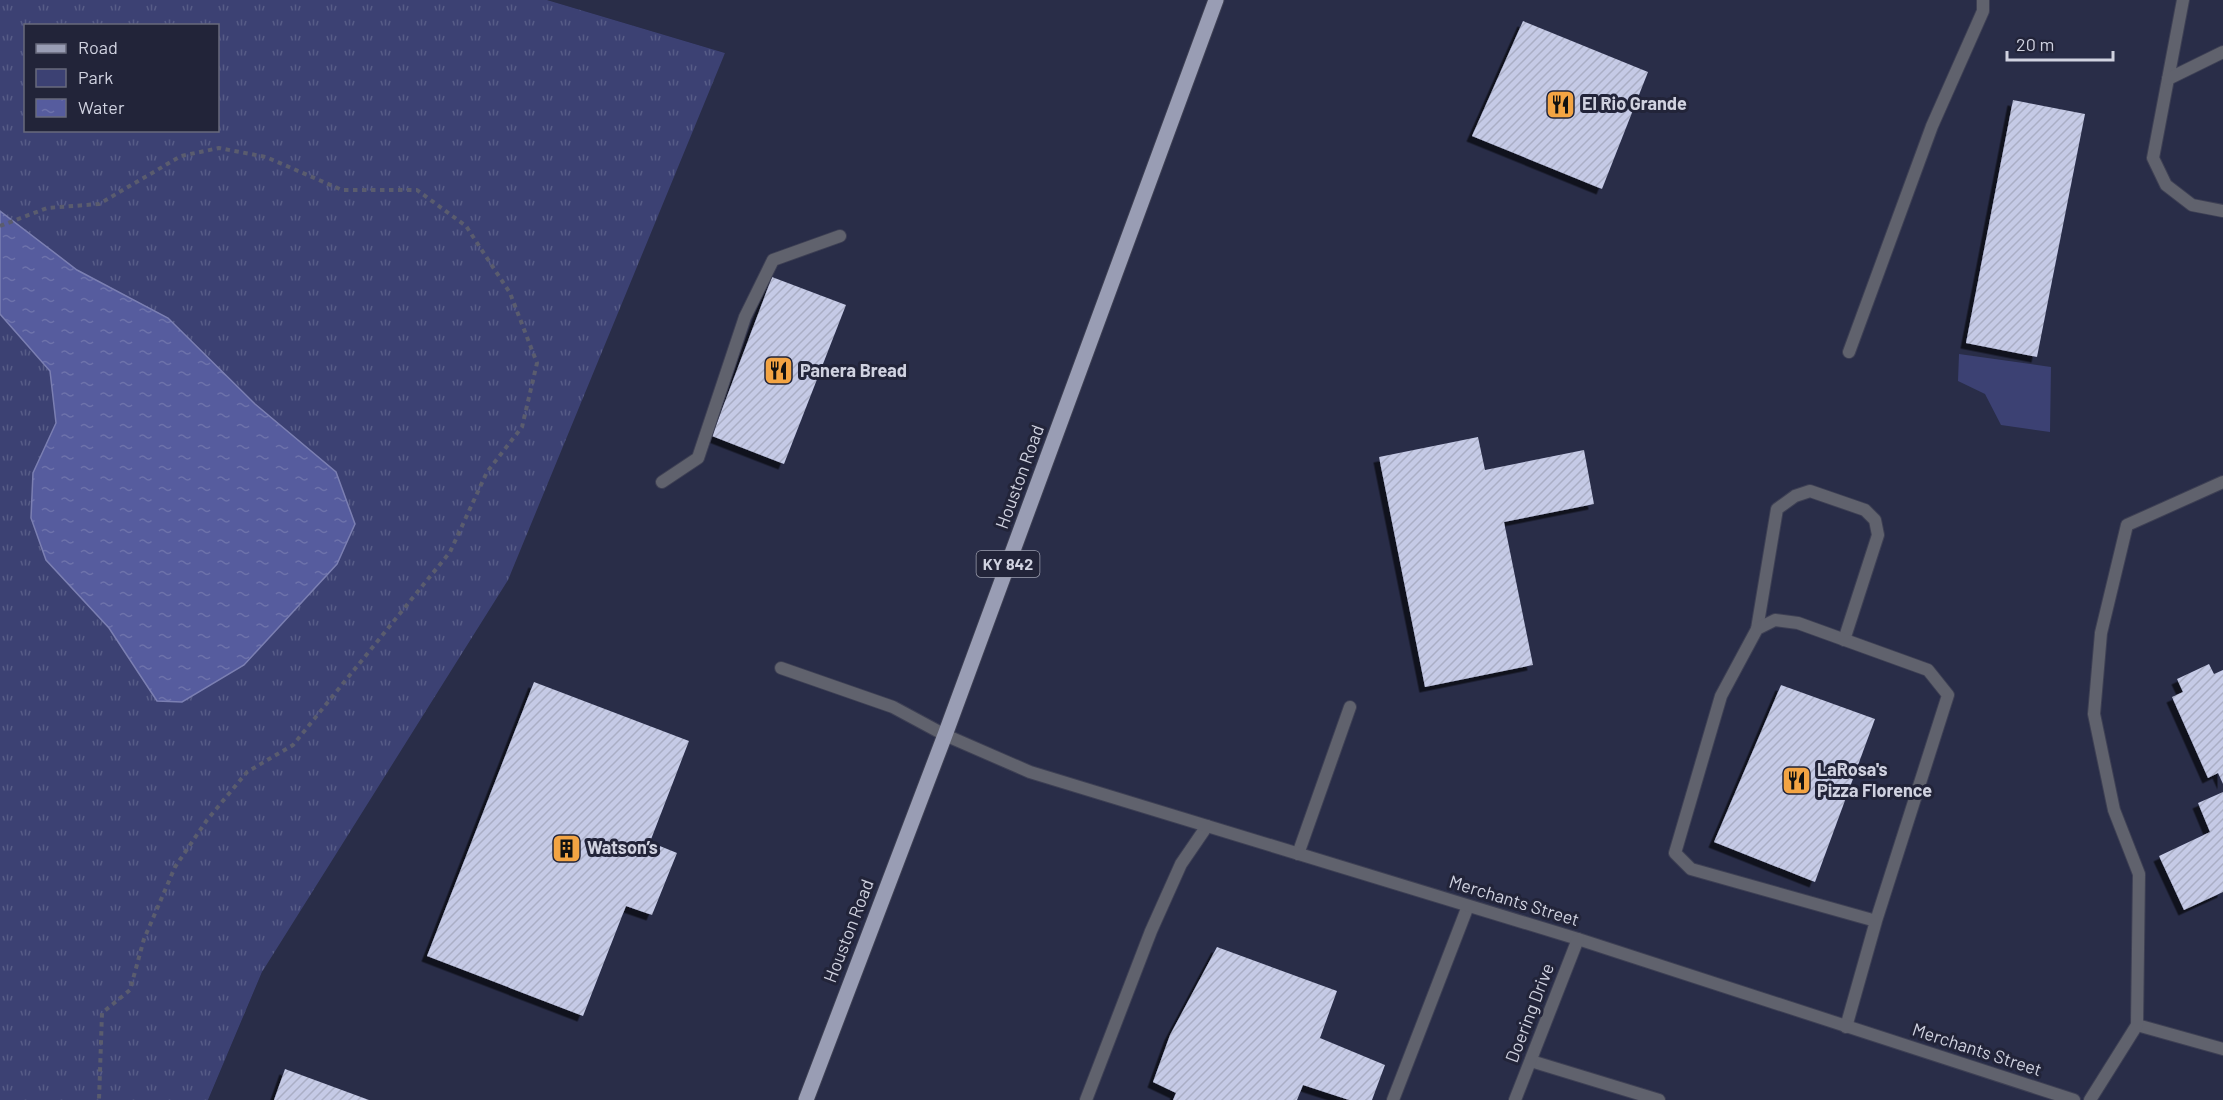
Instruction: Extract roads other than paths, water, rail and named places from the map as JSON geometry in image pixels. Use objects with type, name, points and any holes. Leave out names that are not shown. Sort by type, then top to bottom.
[{"type":"main road","name":"Houston Road","points":[[806,1100],[945,735],[1216,0]]},
{"type":"street","points":[[1849,352],[1932,126],[1983,11],[1983,0]]},
{"type":"street","points":[[2183,0],[2153,158],[2166,184],[2192,205],[2223,211]]},
{"type":"street","points":[[2168,79],[2223,52]]},
{"type":"street","points":[[662,482],[698,458],[745,317],[773,260],[840,236]]},
{"type":"street","points":[[2090,1100],[2137,1025],[2139,874],[2114,810],[2094,714],[2101,633],[2127,525],[2223,482]]},
{"type":"street","points":[[1844,640],[1878,535],[1875,520],[1865,510],[1810,491],[1795,496],[1777,509],[1757,629],[1720,696],[1675,853],[1691,869],[1876,921]]},
{"type":"street","points":[[1757,629],[1774,620],[1798,623],[1928,670],[1948,695],[1876,921],[1846,1027]]},
{"type":"street","name":"Merchants Street","points":[[781,668],[893,707],[945,735],[1030,772],[1578,939],[2073,1100]]},
{"type":"street","points":[[1298,854],[1350,706]]},
{"type":"street","points":[[1086,1100],[1151,931],[1181,864],[1207,825]]},
{"type":"street","points":[[1393,1100],[1468,906]]},
{"type":"street","name":"Doering Drive","points":[[1515,1100],[1578,939]]},
{"type":"street","points":[[2137,1025],[2223,1049]]},
{"type":"street","points":[[1531,1061],[1659,1100]]},
{"type":"water","points":[[0,211],[77,270],[168,318],[255,404],[336,472],[355,524],[337,564],[244,665],[182,702],[157,701],[109,628],[46,560],[31,518],[33,473],[56,423],[50,371],[0,314]]},
{"type":"place","name":"El Rio Grande","points":[[1561,104]]},
{"type":"place","name":"Panera Bread","points":[[779,371]]},
{"type":"place","name":"LaRosa's Pizza Florence","points":[[1796,780]]},
{"type":"place","name":"Watson’s","points":[[566,848]]}]
